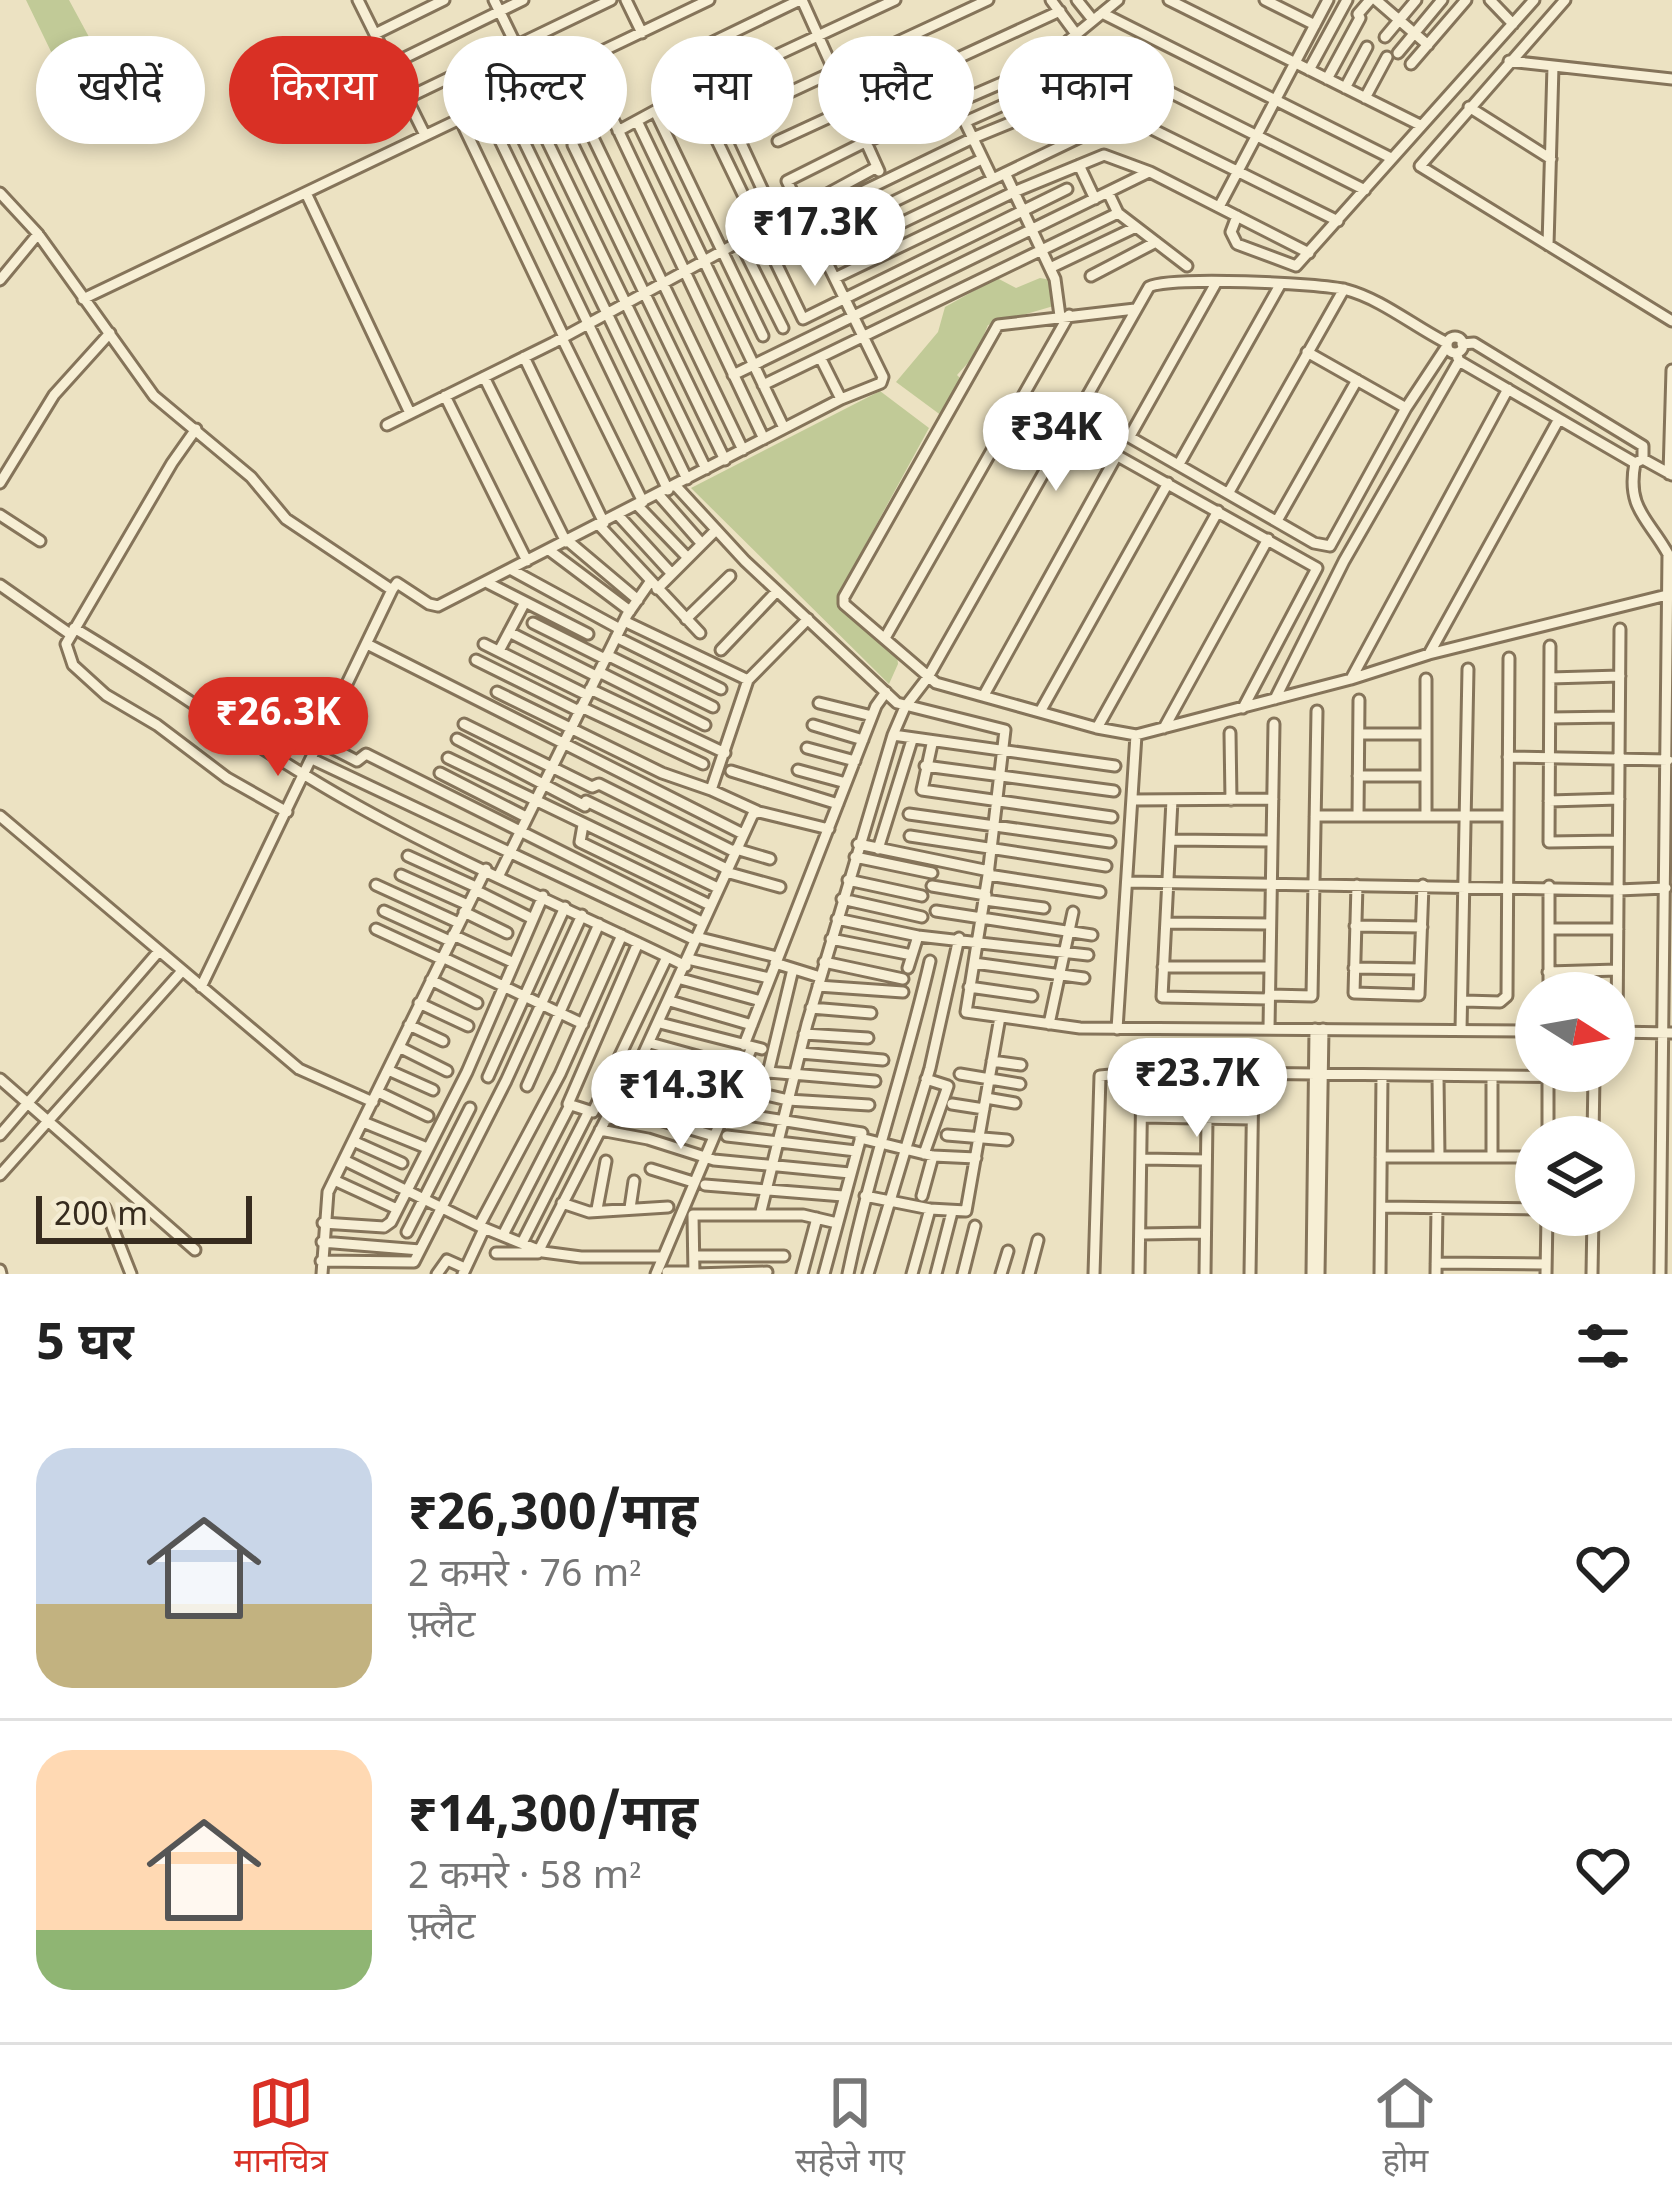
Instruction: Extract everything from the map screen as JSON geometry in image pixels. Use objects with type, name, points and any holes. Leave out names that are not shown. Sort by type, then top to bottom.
[{"type":"street","points":[[358,0],[375,34],[444,0]]},
{"type":"street","points":[[494,0],[511,36]]},
{"type":"street","points":[[419,50],[523,0]]},
{"type":"street","points":[[537,36],[611,0]]},
{"type":"street","points":[[626,0],[642,32]]},
{"type":"street","points":[[627,39],[709,0]]},
{"type":"street","points":[[726,36],[801,0],[818,35]]},
{"type":"street","points":[[794,46],[895,0]]},
{"type":"street","points":[[911,36],[988,0]]},
{"type":"street","points":[[1052,0],[1072,36]]},
{"type":"street","points":[[1077,0],[1097,17],[1391,158]]},
{"type":"street","points":[[1073,36],[1118,0]]},
{"type":"street","points":[[1169,0],[1420,124]]},
{"type":"street","points":[[1265,0],[1315,25]]},
{"type":"street","points":[[1219,207],[1326,3],[1311,0]]},
{"type":"street","points":[[1309,70],[1347,0]]},
{"type":"street","points":[[1327,79],[1358,14],[1373,0],[1428,45]]},
{"type":"street","points":[[1384,37],[1416,0]]},
{"type":"street","points":[[1366,98],[1392,55],[1442,0]]},
{"type":"street","points":[[1411,64],[1466,0]]},
{"type":"street","points":[[1490,0],[1513,24]]},
{"type":"street","points":[[1534,0],[1513,24],[1420,166],[1672,321]]},
{"type":"street","points":[[1237,216],[1231,232],[1237,244],[1296,266],[1420,124],[1460,102],[1509,62],[1565,0]]},
{"type":"street","points":[[974,51],[1060,11]]},
{"type":"street","points":[[1346,88],[1367,47]]},
{"type":"street","points":[[1509,62],[1672,79]]},
{"type":"street","points":[[1548,245],[1553,66]]},
{"type":"street","points":[[1174,91],[1365,190]]},
{"type":"street","points":[[974,138],[1081,94],[1338,221]]},
{"type":"street","points":[[1460,102],[1551,159]]},
{"type":"street","points":[[627,126],[651,113]]},
{"type":"street","points":[[637,121],[784,428]]},
{"type":"street","points":[[419,123],[425,135]]},
{"type":"street","points":[[83,298],[443,126]]},
{"type":"street","points":[[974,140],[992,178]]},
{"type":"street","points":[[472,144],[640,504],[688,558]]},
{"type":"street","points":[[502,144],[667,490],[702,544]]},
{"type":"street","points":[[525,144],[687,479]]},
{"type":"street","points":[[548,144],[706,470]]},
{"type":"street","points":[[596,144],[743,450]]},
{"type":"street","points":[[624,144],[764,439]]},
{"type":"street","points":[[671,144],[763,336]]},
{"type":"street","points":[[718,144],[803,320],[1066,189]]},
{"type":"street","points":[[741,144],[776,219]]},
{"type":"street","points":[[201,987],[398,583],[435,606],[883,380],[788,181],[862,144]]},
{"type":"street","points":[[867,144],[884,182]]},
{"type":"street","points":[[806,219],[961,144]]},
{"type":"street","points":[[826,260],[1065,144]]},
{"type":"street","points":[[573,145],[724,460]]},
{"type":"street","points":[[835,278],[1014,191],[1107,155],[1309,253]]},
{"type":"street","points":[[816,239],[982,159]]},
{"type":"street","points":[[1079,165],[1095,199]]},
{"type":"street","points":[[387,425],[563,338],[877,167]]},
{"type":"street","points":[[885,638],[1064,315],[1050,268],[1005,172]]},
{"type":"street","points":[[734,375],[1150,172]]},
{"type":"street","points":[[1108,192],[1118,213],[1187,266]]},
{"type":"street","points":[[306,193],[410,413]]},
{"type":"street","points":[[0,194],[38,234],[154,396],[251,477],[286,519],[392,590]]},
{"type":"street","points":[[763,385],[1118,213]]},
{"type":"street","points":[[1050,268],[1136,227]]},
{"type":"street","points":[[0,280],[38,234]]},
{"type":"street","points":[[739,240],[783,328]]},
{"type":"street","points":[[1090,276],[1156,242]]},
{"type":"street","points":[[1130,436],[1216,283]]},
{"type":"street","points":[[760,1214],[811,1008],[892,735],[1153,284],[1280,284],[1344,290],[1454,349],[1559,419],[1670,475],[1672,370]]},
{"type":"street","points":[[1179,464],[1280,284]]},
{"type":"street","points":[[1228,492],[1344,290]]},
{"type":"street","points":[[1135,309],[1004,322],[996,327],[844,597],[844,604],[928,677],[1097,728],[1136,735],[1351,680],[1429,654],[1667,596]]},
{"type":"street","points":[[0,483],[54,395],[110,333]]},
{"type":"street","points":[[1079,408],[1322,547],[1333,544],[1406,408],[1454,349],[1474,343],[1643,446],[1631,483],[1636,508],[1668,554],[1668,1033],[1660,1274]]},
{"type":"street","points":[[1275,699],[1454,349]]},
{"type":"street","points":[[1307,352],[1406,408]]},
{"type":"street","points":[[524,357],[601,524],[700,633]]},
{"type":"street","points":[[821,359],[841,399]]},
{"type":"street","points":[[484,377],[567,541],[638,600]]},
{"type":"street","points":[[1278,519],[1357,380]]},
{"type":"street","points":[[1351,680],[1508,389]]},
{"type":"street","points":[[445,396],[527,561]]},
{"type":"street","points":[[1429,654],[1559,419]]},
{"type":"street","points":[[196,428],[66,644],[71,662],[106,695],[158,725],[227,778],[287,812]]},
{"type":"street","points":[[1068,428],[1317,570],[1243,708]]},
{"type":"street","points":[[984,695],[1118,455]]},
{"type":"street","points":[[1190,496],[1201,476]]},
{"type":"street","points":[[1041,710],[1168,483]]},
{"type":"street","points":[[667,490],[905,707],[1004,730],[989,873],[966,1012],[1117,1029],[1515,1031]]},
{"type":"street","points":[[1097,728],[1218,511]]},
{"type":"street","points":[[0,515],[40,542]]},
{"type":"street","points":[[618,515],[672,574]]},
{"type":"street","points":[[499,875],[638,600],[716,530]]},
{"type":"street","points":[[1164,728],[1268,539]]},
{"type":"street","points":[[549,550],[623,625],[721,689]]},
{"type":"street","points":[[510,569],[748,680]]},
{"type":"street","points":[[686,619],[730,576]]},
{"type":"street","points":[[485,581],[588,634]]},
{"type":"street","points":[[0,585],[165,682],[255,748],[352,803],[667,957],[769,978]]},
{"type":"street","points":[[721,650],[777,591]]},
{"type":"street","points":[[499,651],[525,602]]},
{"type":"street","points":[[711,790],[748,680],[808,620]]},
{"type":"street","points":[[533,623],[712,707]]},
{"type":"street","points":[[1550,886],[1548,972],[1617,970],[1620,629]]},
{"type":"street","points":[[509,632],[705,725]]},
{"type":"street","points":[[367,644],[743,834]]},
{"type":"street","points":[[484,644],[724,753]]},
{"type":"street","points":[[1550,646],[1549,842],[1618,841]]},
{"type":"street","points":[[1464,1001],[1500,1002],[1507,996],[1510,658]]},
{"type":"street","points":[[476,661],[703,764]]},
{"type":"street","points":[[1461,1030],[1468,669]]},
{"type":"street","points":[[1550,678],[1620,676]]},
{"type":"street","points":[[1426,680],[1426,816]]},
{"type":"street","points":[[496,692],[662,773],[757,812],[829,829]]},
{"type":"street","points":[[767,1272],[662,1273],[662,1257],[704,1155],[736,1088],[750,1070],[752,1024],[872,716],[886,692]]},
{"type":"street","points":[[1358,816],[1359,700]]},
{"type":"street","points":[[819,703],[872,716]]},
{"type":"street","points":[[1172,800],[1162,997],[1312,996],[1317,711]]},
{"type":"street","points":[[1550,718],[1619,717]]},
{"type":"street","points":[[464,724],[593,787],[598,784],[735,850],[770,860]]},
{"type":"street","points":[[1269,1028],[1274,724]]},
{"type":"street","points":[[813,725],[863,740]]},
{"type":"street","points":[[1230,733],[1231,800]]},
{"type":"street","points":[[1359,734],[1426,734]]},
{"type":"street","points":[[892,735],[1114,766]]},
{"type":"street","points":[[1117,1029],[1136,735]]},
{"type":"street","points":[[457,740],[726,870],[780,887]]},
{"type":"street","points":[[878,849],[913,740]]},
{"type":"street","points":[[320,742],[357,761],[366,754],[702,922]]},
{"type":"street","points":[[932,744],[922,790],[1112,817]]},
{"type":"street","points":[[807,748],[854,761]]},
{"type":"street","points":[[448,758],[718,888]]},
{"type":"street","points":[[1508,758],[1668,760]]},
{"type":"street","points":[[312,759],[696,939],[776,960],[819,981],[903,992]]},
{"type":"street","points":[[926,766],[1114,791]]},
{"type":"street","points":[[798,770],[846,783]]},
{"type":"street","points":[[731,771],[838,804]]},
{"type":"street","points":[[440,773],[526,818]]},
{"type":"street","points":[[1358,776],[1426,776]]},
{"type":"street","points":[[1549,800],[1619,799]]},
{"type":"street","points":[[1132,800],[1273,800]]},
{"type":"street","points":[[541,1251],[600,1130],[619,1108],[681,979],[735,850],[757,812]]},
{"type":"street","points":[[909,814],[1110,842]]},
{"type":"street","points":[[0,816],[299,1069],[428,1116]]},
{"type":"street","points":[[1315,816],[1508,816]]},
{"type":"street","points":[[605,873],[631,823]]},
{"type":"street","points":[[583,825],[578,840],[710,905]]},
{"type":"street","points":[[910,836],[1106,866]]},
{"type":"street","points":[[1170,840],[1272,841]]},
{"type":"street","points":[[858,844],[1100,892]]},
{"type":"street","points":[[408,856],[533,919]]},
{"type":"street","points":[[855,857],[932,873]]},
{"type":"street","points":[[322,1274],[323,1222],[334,1180],[486,868]]},
{"type":"street","points":[[400,875],[507,933]]},
{"type":"street","points":[[848,880],[922,896]]},
{"type":"street","points":[[1126,882],[1666,887]]},
{"type":"street","points":[[376,885],[464,913]]},
{"type":"street","points":[[1357,885],[1355,994],[1419,995],[1423,885]]},
{"type":"street","points":[[932,886],[1044,908]]},
{"type":"street","points":[[323,1222],[386,1226],[466,1072],[542,896]]},
{"type":"street","points":[[842,899],[922,917]]},
{"type":"street","points":[[488,1077],[565,907]]},
{"type":"street","points":[[384,911],[514,963]]},
{"type":"street","points":[[936,911],[1092,934]]},
{"type":"street","points":[[1049,1024],[1073,912]]},
{"type":"street","points":[[321,1261],[411,1264],[582,915]]},
{"type":"street","points":[[837,919],[918,936],[1088,955]]},
{"type":"street","points":[[1166,923],[1270,924]]},
{"type":"street","points":[[526,1086],[599,924]]},
{"type":"street","points":[[1355,926],[1421,927]]},
{"type":"street","points":[[1549,929],[1618,928]]},
{"type":"street","points":[[376,929],[559,1012],[602,1023]]},
{"type":"street","points":[[437,1274],[447,1260],[464,1271],[622,935]]},
{"type":"street","points":[[824,962],[906,974],[918,936]]},
{"type":"street","points":[[831,938],[912,956]]},
{"type":"street","points":[[868,1274],[947,1003],[959,938]]},
{"type":"street","points":[[638,943],[567,1102],[570,1105],[593,1112],[667,957]]},
{"type":"street","points":[[0,1135],[159,951]]},
{"type":"street","points":[[848,1274],[930,961]]},
{"type":"street","points":[[974,964],[1084,979]]},
{"type":"street","points":[[1163,967],[1270,967]]},
{"type":"street","points":[[768,1073],[793,968]]},
{"type":"street","points":[[1354,968],[1420,969]]},
{"type":"street","points":[[0,1175],[182,971]]},
{"type":"street","points":[[681,979],[761,1001]]},
{"type":"street","points":[[430,980],[478,1003]]},
{"type":"street","points":[[970,987],[1032,996]]},
{"type":"street","points":[[670,1001],[752,1024]]},
{"type":"street","points":[[419,1003],[468,1026]]},
{"type":"street","points":[[811,1008],[872,1013]]},
{"type":"street","points":[[865,1196],[966,1211],[1000,1017]]},
{"type":"street","points":[[660,1023],[753,1047]]},
{"type":"street","points":[[409,1025],[443,1041]]},
{"type":"street","points":[[1316,1274],[1319,1029]]},
{"type":"street","points":[[1635,1033],[1668,1033]]},
{"type":"street","points":[[804,1034],[868,1038]]},
{"type":"street","points":[[650,1043],[750,1070],[875,1081]]},
{"type":"street","points":[[399,1047],[447,1071]]},
{"type":"street","points":[[800,1053],[883,1060]]},
{"type":"street","points":[[992,1060],[1021,1065]]},
{"type":"street","points":[[639,1065],[723,1088]]},
{"type":"street","points":[[388,1070],[433,1090]]},
{"type":"street","points":[[1139,1274],[1142,1072]]},
{"type":"street","points":[[960,1074],[1020,1084]]},
{"type":"street","points":[[1094,1274],[1098,1080],[1109,1074],[1515,1077]]},
{"type":"street","points":[[1250,1274],[1253,1074]]},
{"type":"street","points":[[1380,1274],[1382,1077]]},
{"type":"street","points":[[1438,1077],[1438,1157]]},
{"type":"street","points":[[1492,1077],[1492,1157]]},
{"type":"street","points":[[0,1079],[195,1250]]},
{"type":"street","points":[[922,1196],[948,1086],[926,1079]]},
{"type":"street","points":[[629,1087],[713,1109]]},
{"type":"street","points":[[736,1088],[788,1100],[868,1105]]},
{"type":"street","points":[[952,1104],[1015,1103]]},
{"type":"street","points":[[503,1235],[570,1105]]},
{"type":"street","points":[[407,1232],[470,1108]]},
{"type":"street","points":[[619,1108],[714,1136]]},
{"type":"street","points":[[522,1243],[589,1111]]},
{"type":"street","points":[[741,1114],[860,1132],[824,1274]]},
{"type":"street","points":[[1142,1117],[1252,1119]]},
{"type":"street","points":[[1205,1274],[1207,1118]]},
{"type":"street","points":[[363,1122],[465,1157]]},
{"type":"street","points":[[600,1130],[714,1160],[850,1173]]},
{"type":"street","points":[[947,1135],[1007,1140]]},
{"type":"street","points":[[727,1136],[856,1151]]},
{"type":"street","points":[[860,1138],[929,1155],[976,1157]]},
{"type":"street","points":[[353,1141],[402,1162]]},
{"type":"street","points":[[1382,1157],[1515,1157]]},
{"type":"street","points":[[1141,1159],[1206,1160]]},
{"type":"street","points":[[344,1160],[541,1251]]},
{"type":"street","points":[[597,1209],[606,1161]]},
{"type":"street","points":[[652,1169],[692,1182]]},
{"type":"street","points":[[334,1180],[397,1209]]},
{"type":"street","points":[[630,1208],[634,1181]]},
{"type":"street","points":[[705,1186],[843,1196]]},
{"type":"street","points":[[562,1203],[583,1211],[668,1207]]},
{"type":"street","points":[[1381,1207],[1515,1209]]},
{"type":"street","points":[[106,1208],[131,1274]]},
{"type":"street","points":[[1437,1208],[1436,1269],[1546,1269],[1547,1236]]},
{"type":"street","points":[[912,1274],[930,1209]]},
{"type":"street","points":[[937,1274],[952,1212]]},
{"type":"street","points":[[694,1272],[694,1214],[760,1214],[837,1223]]},
{"type":"street","points":[[802,1274],[817,1218]]},
{"type":"street","points":[[963,1274],[975,1226]]},
{"type":"street","points":[[1140,1234],[1205,1233]]},
{"type":"street","points":[[1592,1274],[1593,1236]]},
{"type":"street","points":[[1029,1274],[1038,1240]]},
{"type":"street","points":[[322,1242],[420,1250]]},
{"type":"street","points":[[1001,1274],[1007,1251]]},
{"type":"street","points":[[496,1253],[662,1257]]},
{"type":"street","points":[[694,1256],[784,1256]]},
{"type":"green space","points":[[26,0],[69,0],[88,36],[43,36]]},
{"type":"green space","points":[[997,278],[1016,288],[1040,278],[1051,280],[1057,305],[988,325],[976,354],[957,375],[961,379],[942,416],[896,382],[938,332],[945,307]]},
{"type":"green space","points":[[880,391],[929,428],[838,595],[897,655],[889,684],[691,488]]}]
